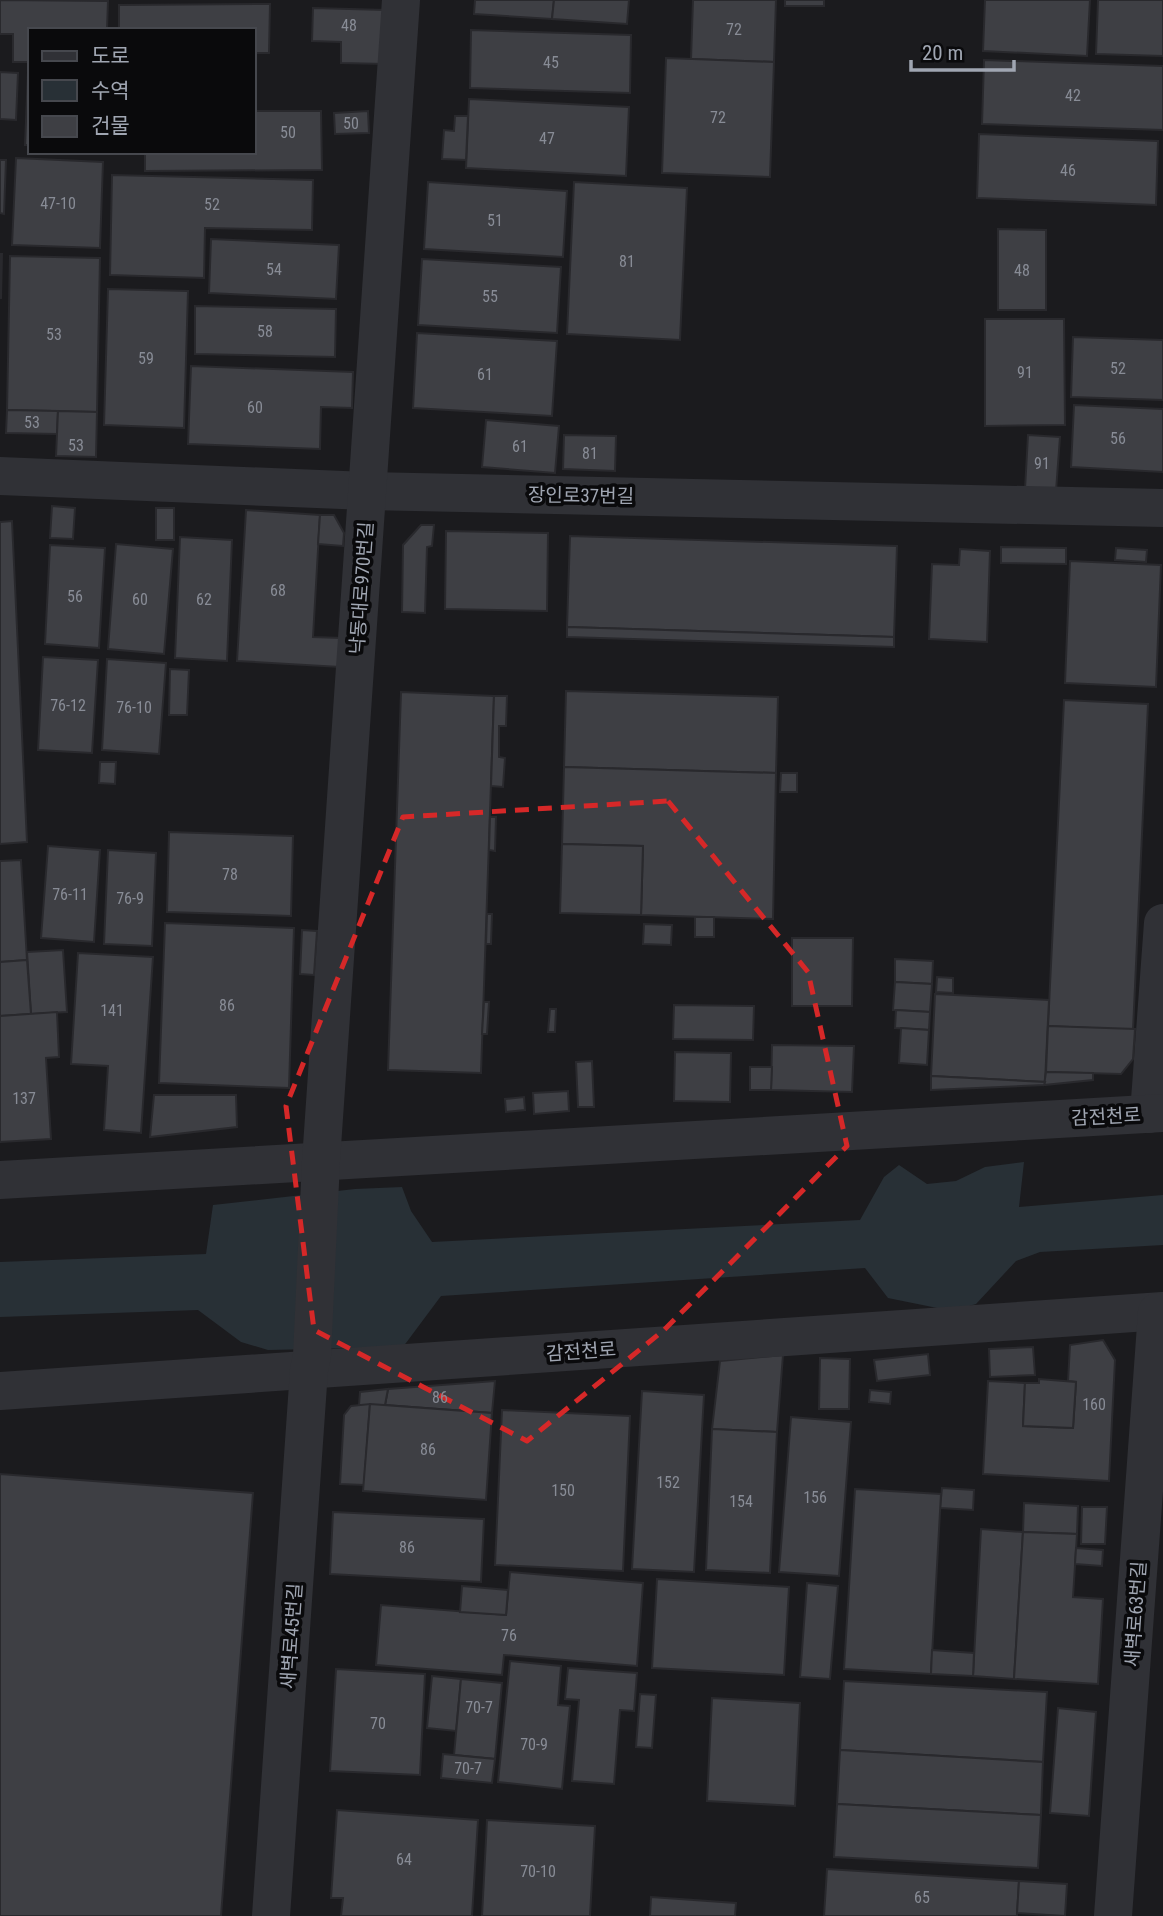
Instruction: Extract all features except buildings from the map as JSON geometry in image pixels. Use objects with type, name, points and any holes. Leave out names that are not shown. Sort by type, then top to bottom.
[{"type":"street","name":"낙동대로970번길","points":[[311,1363],[321,1169],[401,0]]},
{"type":"street","name":"장인로37번길","points":[[0,476],[367,491],[1163,508]]},
{"type":"street","points":[[1156,1113],[1163,923]]},
{"type":"street","name":"감전천로","points":[[0,1180],[321,1169],[1156,1113]]},
{"type":"street","name":"감전천로","points":[[0,1391],[311,1363],[1160,1312]]},
{"type":"street","name":"새벽로63번길","points":[[1113,1916],[1160,1312]]},
{"type":"street","name":"새벽로45번길","points":[[271,1916],[311,1363]]},
{"type":"highlighted area","points":[[668,801],[808,972],[847,1146],[664,1330],[527,1441],[314,1330],[286,1106],[403,817]]},
{"type":"shaded area","points":[[0,0],[1163,0],[1163,1916],[0,1916]]},
{"type":"water","points":[[1024,1162],[1019,1207],[1163,1195],[1163,1245],[1040,1252],[1016,1261],[976,1304],[952,1311],[888,1298],[865,1268],[441,1296],[403,1347],[268,1350],[241,1342],[198,1310],[0,1317],[0,1262],[206,1254],[213,1205],[355,1189],[402,1187],[411,1211],[432,1242],[860,1220],[884,1177],[899,1165],[927,1184],[956,1181],[985,1167]]}]
